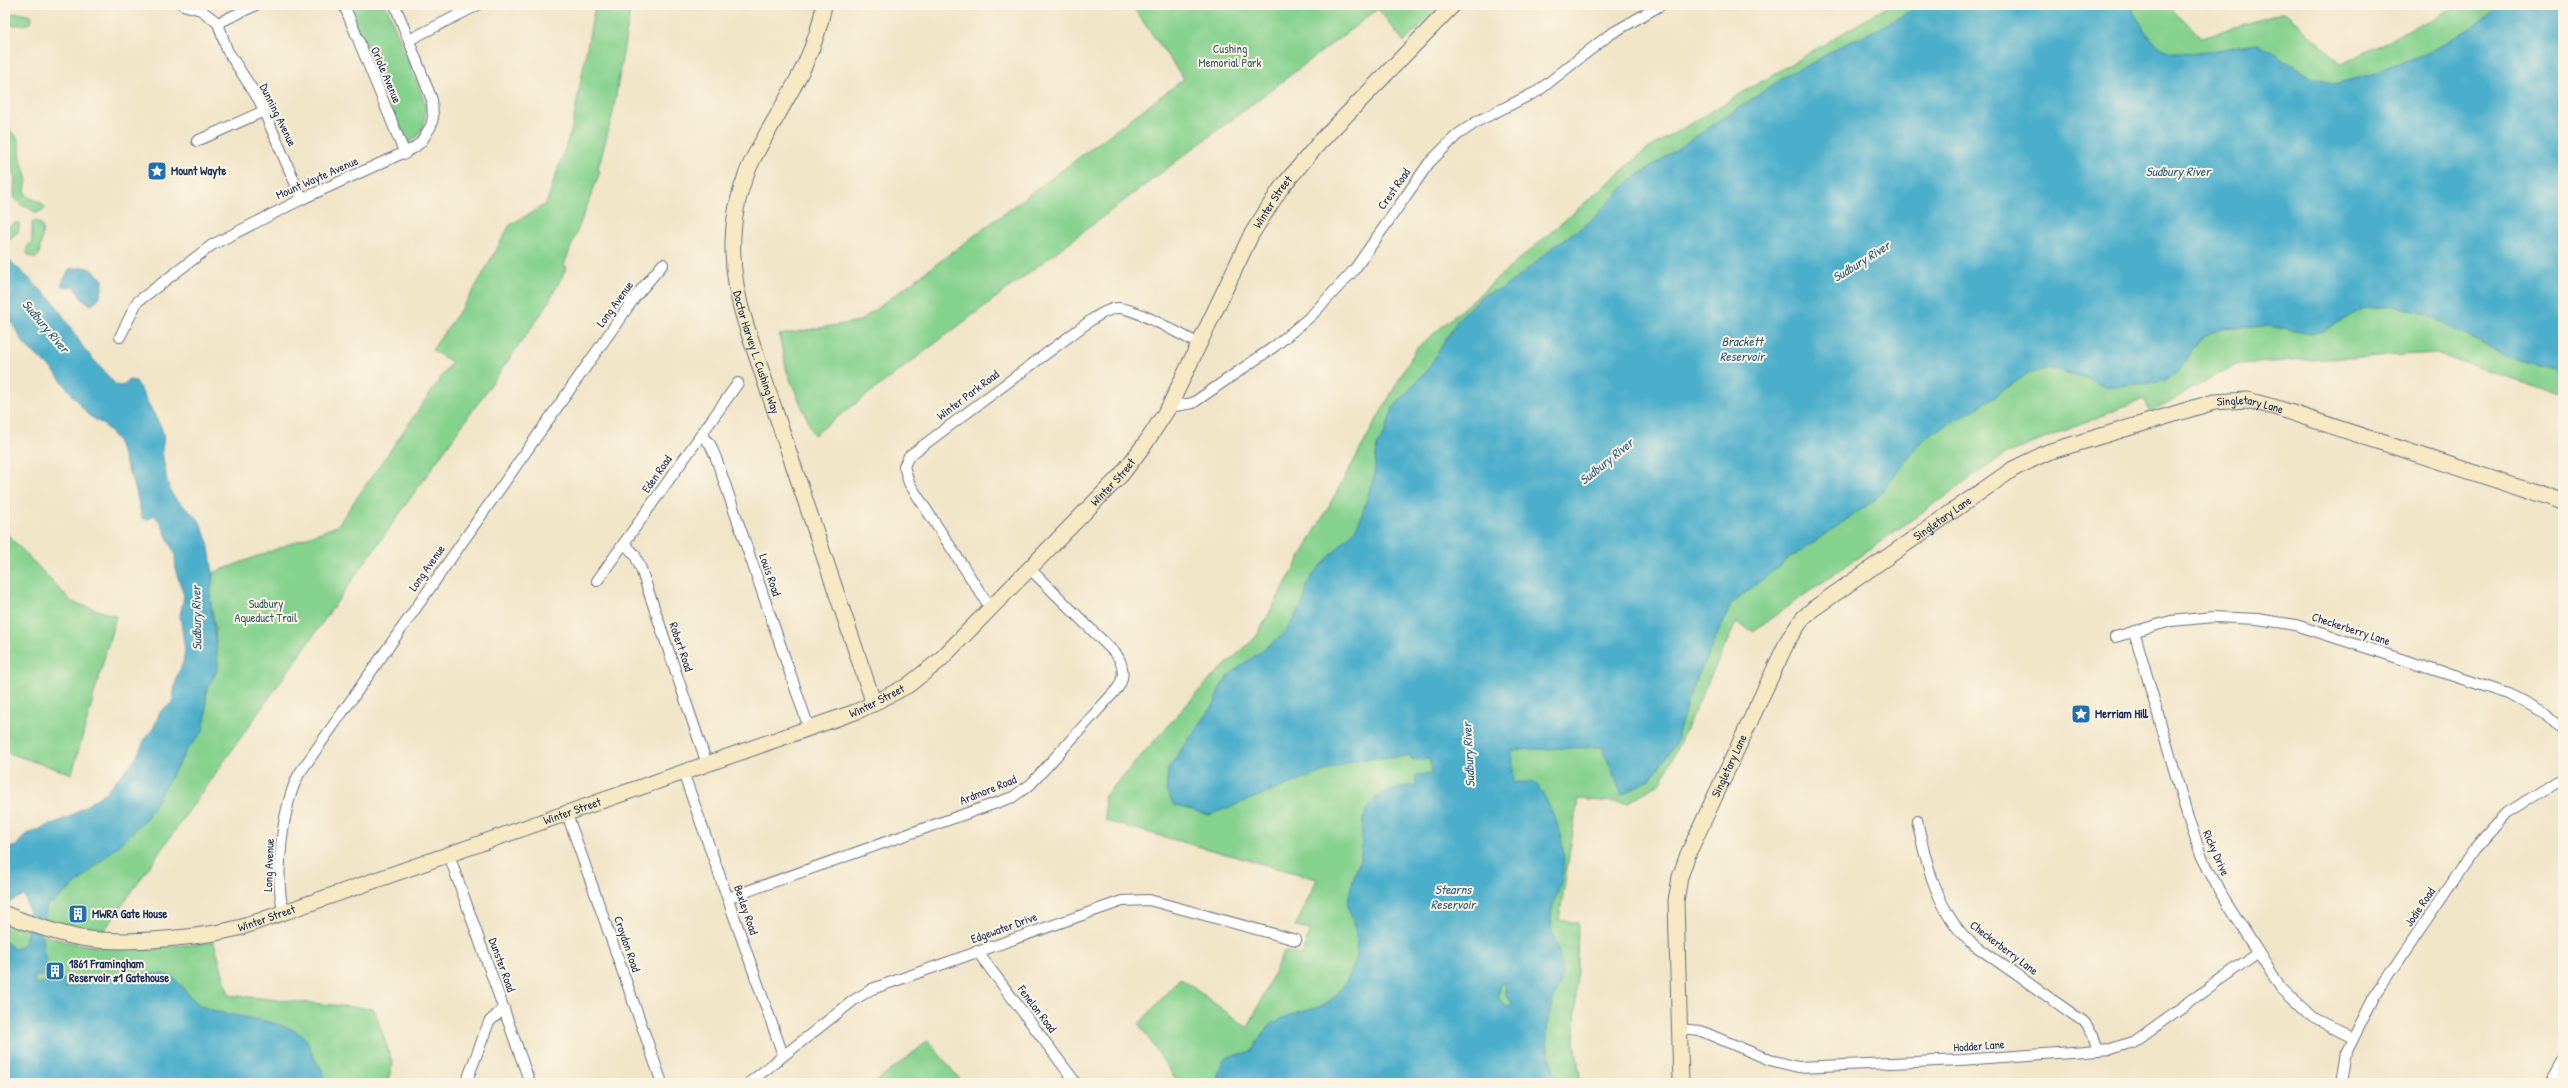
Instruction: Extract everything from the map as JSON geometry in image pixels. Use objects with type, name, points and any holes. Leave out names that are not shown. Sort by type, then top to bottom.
[{"type":"street","points":[[183,5],[201,10],[218,23],[256,5]]},
{"type":"street","name":"Oriole Avenue","points":[[344,5],[405,154]]},
{"type":"street","name":"Mount Wayte Avenue","points":[[120,338],[137,302],[201,252],[302,199],[405,154],[421,142],[431,126],[433,117],[431,96],[395,5]]},
{"type":"street","points":[[409,40],[478,5]]},
{"type":"street","name":"Doctor Harvey L. Cushing Way","points":[[824,5],[807,64],[753,160],[741,190],[734,221],[733,271],[746,325],[874,704]]},
{"type":"street","name":"Winter Street","points":[[5,914],[53,931],[104,940],[188,936],[235,929],[284,914],[809,728],[874,704],[918,679],[991,609],[1122,474],[1147,441],[1169,407],[1252,235],[1281,188],[1328,134],[1453,5]]},
{"type":"street","name":"Crest Road","points":[[1169,407],[1188,405],[1212,391],[1279,343],[1311,316],[1354,270],[1429,163],[1457,135],[1478,121],[1538,91],[1609,35],[1661,5]]},
{"type":"street","name":"Dunning Avenue","points":[[218,23],[227,50],[264,111],[302,199]]},
{"type":"street","points":[[197,141],[264,111]]},
{"type":"street","name":"Long Avenue","points":[[284,914],[281,894],[283,828],[288,798],[299,774],[630,304],[663,264]]},
{"type":"street","name":"Winter Park Road","points":[[991,609],[906,478],[904,466],[909,456],[1094,318],[1109,310],[1117,308],[1134,312],[1199,344]]},
{"type":"street","name":"Eden Road","points":[[597,581],[738,383]]},
{"type":"street","name":"Singletary Lane","points":[[1682,1083],[1676,915],[1680,877],[1691,846],[1795,629],[1803,618],[1824,601],[2024,462],[2048,452],[2214,402],[2237,399],[2274,407],[2563,502]]},
{"type":"street","name":"Louis Road","points":[[701,435],[710,444],[716,458],[809,728]]},
{"type":"street","name":"Robert Road","points":[[624,543],[635,555],[641,569],[707,764]]},
{"type":"street","name":"Ardmore Road","points":[[728,898],[1013,797],[1031,784],[1117,689],[1121,684],[1123,671],[1116,654],[1030,569]]},
{"type":"street","name":"Checkerberry Lane","points":[[2115,637],[2171,621],[2214,617],[2257,619],[2296,626],[2509,694],[2535,706],[2563,731]]},
{"type":"street","name":"Ricky Drive","points":[[2134,631],[2194,837],[2220,892],[2257,953],[2281,988],[2303,1010],[2326,1026],[2352,1038]]},
{"type":"street","name":"Bexley Road","points":[[683,772],[783,1056]]},
{"type":"street","name":"Jodie Road","points":[[2342,1083],[2344,1064],[2352,1038],[2374,997],[2484,838],[2507,813],[2521,802],[2563,778]]},
{"type":"street","name":"Croydon Road","points":[[567,814],[662,1083]]},
{"type":"street","name":"Checkerberry Lane","points":[[1917,820],[1935,886],[1944,908],[1956,926],[1970,942],[2084,1022],[2093,1034],[2098,1050]]},
{"type":"street","name":"Dunster Road","points":[[449,855],[530,1083]]},
{"type":"street","name":"Edgewater Drive","points":[[749,1083],[862,994],[977,951],[1113,903],[1130,900],[1150,900],[1296,940]]},
{"type":"street","name":"Fenelon Road","points":[[977,951],[1076,1083]]},
{"type":"street","name":"Hodder Lane","points":[[1679,1029],[1701,1030],[1770,1060],[1798,1067],[1961,1060],[2098,1050],[2120,1047],[2135,1041],[2257,953]]},
{"type":"street","points":[[466,1083],[489,1022],[504,1008]]},
{"type":"street","points":[[2550,1083],[2563,1060]]},
{"type":"green space","points":[[347,5],[386,5],[426,105],[424,125],[417,137],[409,143],[406,143]]},
{"type":"green space","name":"Sudbury Aqueduct Trail","points":[[595,5],[631,5],[613,113],[598,169],[600,172],[564,265],[567,267],[546,307],[103,932],[42,919],[48,901],[52,903],[76,884],[140,825],[188,748],[203,731],[206,714],[206,692],[218,666],[215,628],[210,598],[213,573],[337,526],[452,362],[432,350],[472,293],[510,225],[546,204],[572,128]]},
{"type":"green space","name":"Cushing Memorial Park","points":[[1131,5],[1442,5],[1404,42],[1378,9],[814,435],[787,372],[779,335],[860,321],[1184,79]]},
{"type":"green space","name":"Brackett Reservoir","points":[[1890,5],[2166,5],[2202,37],[2285,12],[2342,64],[2459,5],[2563,5],[2563,396],[2436,353],[2238,364],[2150,412],[2144,399],[2004,455],[1753,631],[1736,623],[1661,782],[1627,803],[1578,799],[1559,920],[1578,923],[1575,1043],[1581,1083],[1178,1083],[1139,1024],[1180,978],[1248,1028],[1284,951],[1302,955],[1310,930],[1295,927],[1317,879],[1106,821],[1104,797],[1207,682],[1256,637],[1416,349],[1646,150]]},
{"type":"green space","points":[[18,13],[32,16],[31,22],[22,25],[7,26],[5,28],[5,14]]},
{"type":"green space","points":[[5,126],[17,137],[20,147],[21,160],[27,180],[25,192],[28,197],[40,202],[46,208],[37,213],[20,204],[14,197],[15,177],[5,157]]},
{"type":"green space","points":[[35,221],[40,223],[43,229],[39,255],[35,259],[27,254],[27,247],[32,242],[32,223]]},
{"type":"green space","points":[[15,223],[20,223],[18,232],[9,239],[5,238],[5,229]]},
{"type":"green space","points":[[5,532],[72,602],[116,616],[72,774],[5,752]]},
{"type":"green space","points":[[5,922],[65,941],[100,946],[140,947],[214,942],[229,995],[374,1009],[393,1064],[387,1083],[5,1083]]},
{"type":"green space","points":[[928,1041],[963,1083],[875,1083]]},
{"type":"water","name":"Brackett Reservoir","points":[[1918,5],[2130,5],[2151,40],[2161,48],[2172,52],[2197,53],[2258,43],[2313,78],[2333,84],[2370,75],[2429,52],[2474,26],[2500,5],[2563,5],[2563,371],[2505,356],[2427,314],[2397,306],[2362,309],[2324,331],[2311,334],[2268,326],[2222,329],[2210,333],[2200,340],[2177,372],[2164,381],[2105,387],[2080,376],[2051,369],[2027,374],[1979,407],[1928,436],[1919,444],[1875,500],[1786,561],[1732,603],[1690,693],[1675,745],[1650,779],[1622,795],[1602,747],[1512,750],[1514,782],[1533,782],[1537,785],[1556,820],[1563,845],[1563,871],[1551,917],[1553,935],[1561,959],[1562,976],[1550,1012],[1547,1033],[1547,1043],[1551,1063],[1559,1083],[1216,1083],[1222,1064],[1227,1057],[1251,1051],[1270,1026],[1295,1013],[1314,1009],[1330,1000],[1339,992],[1351,973],[1355,959],[1357,945],[1356,937],[1348,904],[1350,891],[1361,854],[1362,825],[1366,812],[1376,798],[1391,790],[1408,786],[1416,786],[1416,775],[1431,774],[1430,759],[1412,760],[1411,756],[1354,760],[1209,815],[1174,805],[1166,791],[1168,769],[1215,703],[1220,688],[1229,675],[1284,634],[1304,601],[1307,586],[1313,574],[1354,531],[1361,518],[1374,476],[1377,445],[1385,433],[1393,408],[1428,369],[1459,318],[1483,295],[1503,288],[1516,279],[1557,244],[1588,223],[1631,180],[1792,72],[1811,64],[1841,46]],"holes":[[[1501,983],[1505,983],[1506,993],[1512,1003],[1509,1006],[1505,1006],[1498,997]]]},
{"type":"water","name":"Sudbury River","points":[[5,256],[54,302],[85,350],[116,385],[122,386],[129,380],[136,381],[161,427],[164,436],[162,450],[167,482],[173,496],[199,520],[208,542],[213,573],[210,598],[218,662],[217,670],[206,692],[206,714],[203,731],[188,748],[147,817],[134,831],[76,884],[51,904],[48,901],[41,934],[48,975],[34,977],[35,984],[64,979],[65,988],[130,975],[167,975],[176,980],[195,1002],[211,1010],[274,1023],[289,1028],[300,1034],[308,1042],[313,1056],[323,1071],[326,1083],[5,1083],[5,941],[14,949],[21,947],[27,935],[29,914],[24,895],[10,902],[5,910],[5,849],[16,846],[25,835],[69,817],[105,793],[136,758],[145,739],[154,727],[160,712],[172,703],[177,676],[183,663],[185,649],[180,616],[184,595],[176,572],[175,555],[161,523],[154,515],[147,520],[142,518],[136,491],[117,440],[104,425],[88,415],[53,370],[25,345],[13,325],[5,309]]},
{"type":"water","points":[[85,267],[93,270],[103,280],[100,294],[97,300],[91,305],[81,298],[75,287],[61,286],[69,269]]},
{"type":"place","name":"Mount Wayte","points":[[157,171]]},
{"type":"place","name":"Merriam Hill","points":[[2081,714]]},
{"type":"place","name":"MWRA Gate House","points":[[78,914]]},
{"type":"place","name":"1861 Framingham Reservoir #1 Gatehouse","points":[[55,971]]},
{"type":"water label","name":"Stearns Reservoir","points":[[1453,896]]}]
